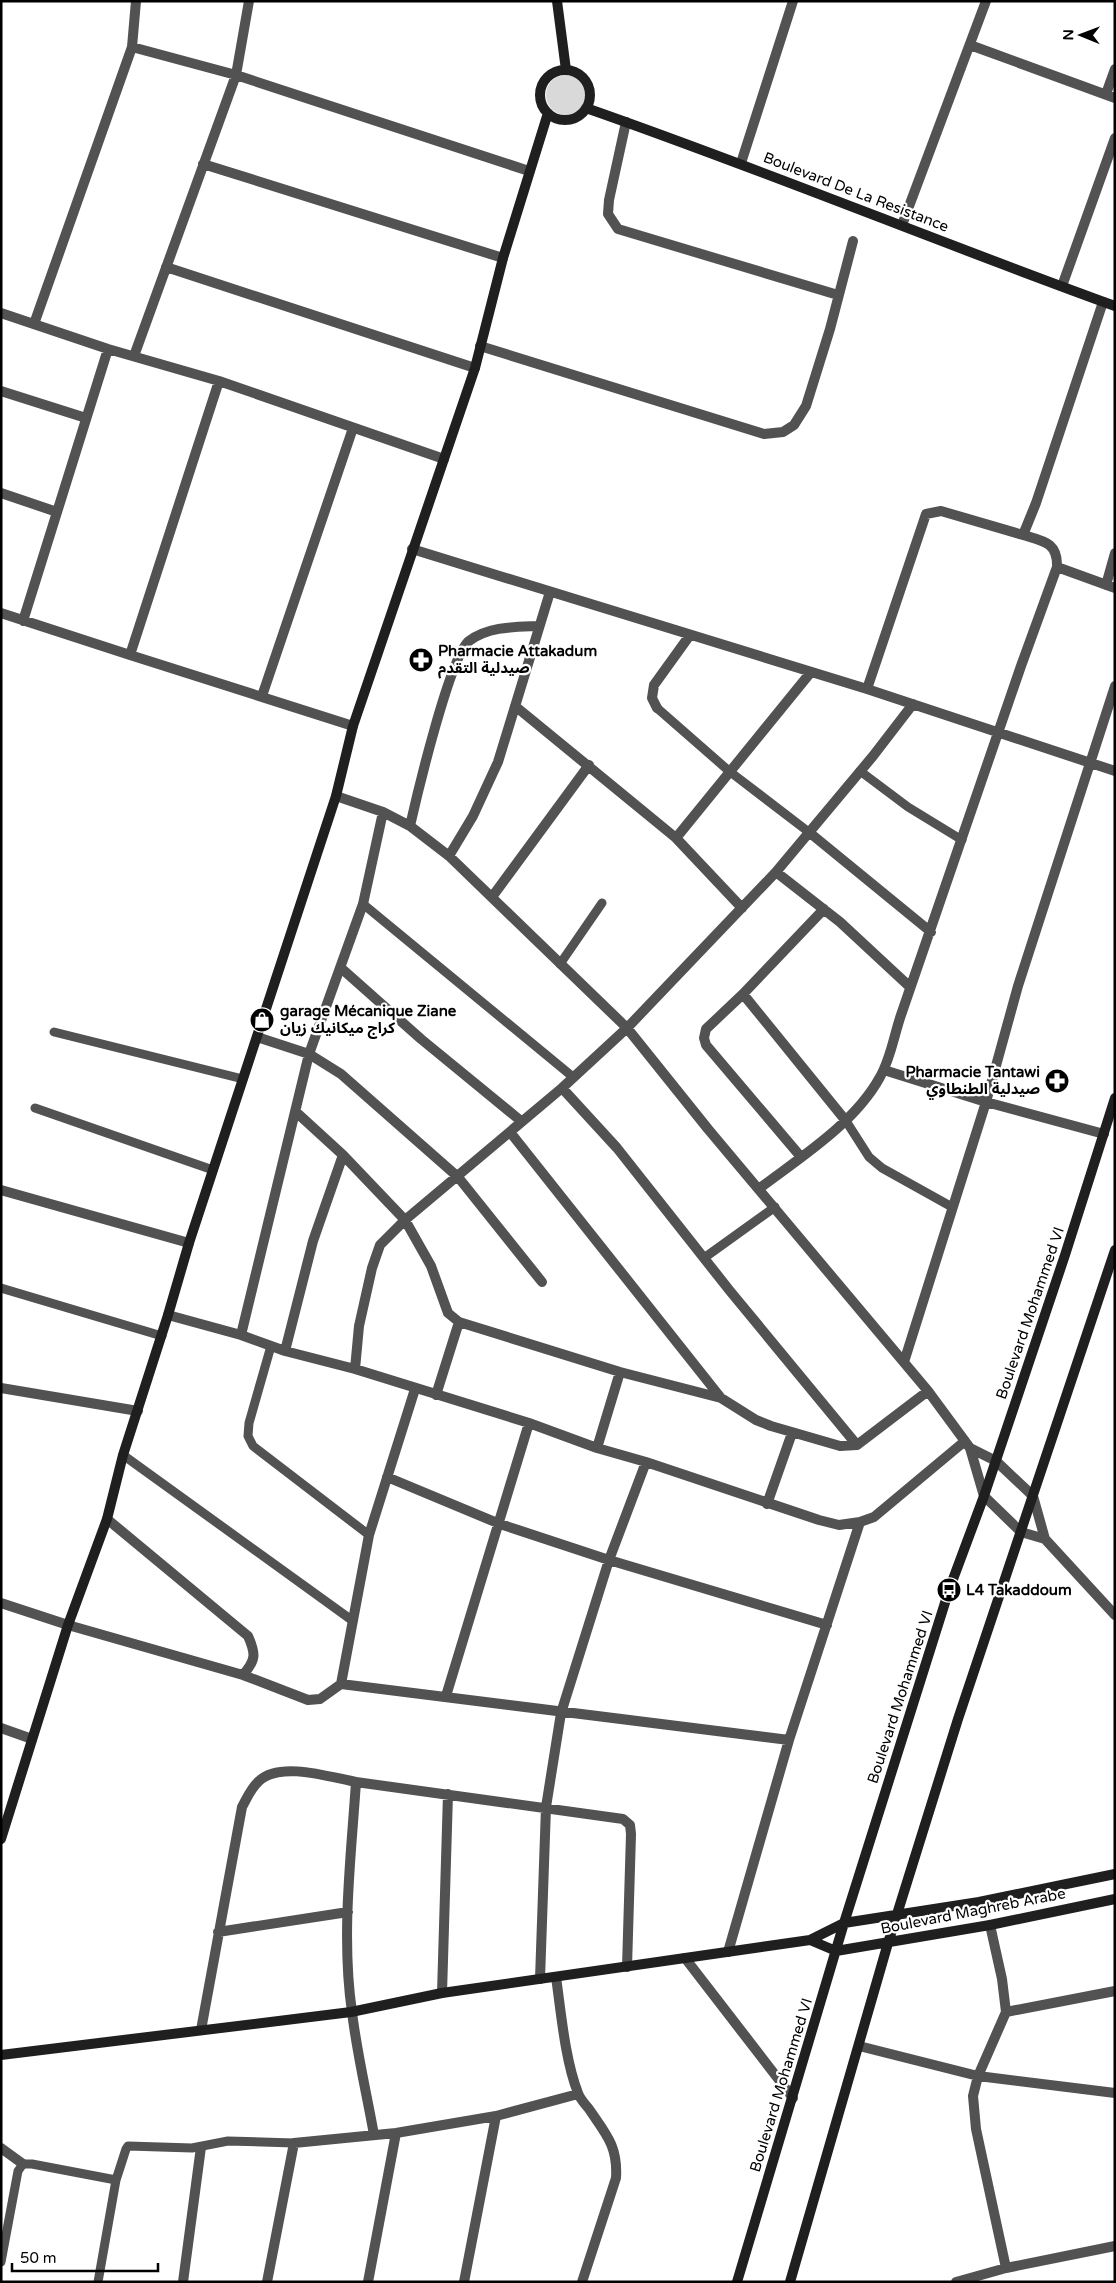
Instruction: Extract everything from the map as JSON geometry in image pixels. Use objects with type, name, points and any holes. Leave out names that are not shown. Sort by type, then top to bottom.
[{"type":"street","points":[[34,324],[132,47],[136,1]]},
{"type":"street","points":[[134,356],[236,75],[249,1]]},
{"type":"street","points":[[557,1],[566,70]]},
{"type":"street","points":[[741,163],[793,1]]},
{"type":"street","points":[[902,225],[986,1]]},
{"type":"street","points":[[970,45],[1110,96],[1115,69]]},
{"type":"street","points":[[132,47],[236,75],[529,171]]},
{"type":"street","points":[[557,71],[574,71],[587,83],[590,100],[586,108],[581,114],[568,120],[548,113],[541,98],[544,82],[557,71]]},
{"type":"street","name":"Boulevard De La Resistance","points":[[586,108],[741,163],[870,214],[1115,306]]},
{"type":"street","points":[[1,1839],[68,1625],[106,1519],[123,1455],[213,1170],[336,796],[353,726],[475,368],[503,258],[548,113]]},
{"type":"street","points":[[626,122],[608,200],[608,214],[618,229],[838,295]]},
{"type":"street","points":[[1062,286],[1115,138]]},
{"type":"street","points":[[203,164],[503,258]]},
{"type":"street","points":[[480,346],[764,434],[783,432],[794,425],[806,406],[830,328],[853,241]]},
{"type":"street","points":[[166,267],[475,368]]},
{"type":"street","points":[[1023,535],[1036,504],[1103,302]]},
{"type":"street","points":[[1,313],[108,349],[218,381],[444,458]]},
{"type":"street","points":[[23,620],[108,349]]},
{"type":"street","points":[[130,655],[218,381]]},
{"type":"street","points":[[1,391],[86,418]]},
{"type":"street","points":[[262,696],[353,428]]},
{"type":"street","points":[[1,492],[57,512]]},
{"type":"street","points":[[760,1188],[846,1121],[872,1089],[884,1070],[910,987],[931,932],[1048,587],[1057,567],[1058,557],[1055,550],[1049,544],[1023,535],[940,511],[926,514],[867,689]]},
{"type":"street","points":[[412,549],[867,689],[1115,771]]},
{"type":"street","points":[[1057,567],[1110,586],[1115,554]]},
{"type":"street","points":[[449,856],[474,816],[498,762],[550,592]]},
{"type":"street","points":[[1,613],[353,726]]},
{"type":"street","points":[[410,826],[423,769],[448,686],[468,642],[483,633],[503,628],[539,626]]},
{"type":"street","points":[[657,708],[652,698],[654,685],[690,635]]},
{"type":"street","points":[[676,838],[810,672]]},
{"type":"street","points":[[904,1362],[986,1102],[1018,986],[1115,686]]},
{"type":"street","points":[[355,1369],[360,1326],[372,1268],[380,1245],[405,1220],[562,1088],[627,1028],[776,872],[810,833],[913,704]]},
{"type":"street","points":[[515,706],[676,838],[742,908]]},
{"type":"street","points":[[492,897],[589,765]]},
{"type":"street","points":[[336,796],[383,812],[410,826],[449,856],[627,1028],[708,1129],[760,1188],[928,1391],[967,1444],[984,1496],[1021,1532],[1045,1539]]},
{"type":"street","points":[[241,1335],[309,1054],[363,904],[383,812]]},
{"type":"street","points":[[810,833],[931,932]]},
{"type":"street","points":[[776,872],[858,937],[910,987]]},
{"type":"street","points":[[801,1157],[705,1042],[706,1029],[743,994],[824,909]]},
{"type":"street","points":[[341,968],[421,1039],[521,1122]]},
{"type":"street","points":[[743,994],[846,1121]]},
{"type":"street","points":[[256,1037],[309,1054],[341,1074],[458,1177],[542,1282]]},
{"type":"street","points":[[884,1070],[986,1102],[1104,1134]]},
{"type":"street","points":[[562,1088],[617,1148],[856,1445]]},
{"type":"street","name":"Boulevard Mohammed VI","points":[[737,2282],[844,1923],[949,1590],[996,1461],[1115,1098]]},
{"type":"street","points":[[296,1112],[343,1155],[405,1220],[432,1266],[448,1313],[459,1322],[620,1372],[721,1398],[756,1420],[830,1444],[856,1445],[928,1391]]},
{"type":"street","points":[[510,1132],[721,1398]]},
{"type":"street","points":[[284,1351],[314,1241],[343,1155]]},
{"type":"street","points":[[1,1190],[190,1243]]},
{"type":"street","points":[[790,2282],[896,1915],[958,1719],[1112,1268],[1115,1250]]},
{"type":"street","points":[[168,1315],[241,1335],[284,1351],[355,1369],[529,1423],[596,1448],[646,1462],[767,1504],[839,1524],[860,1522],[874,1517],[967,1444]]},
{"type":"street","points":[[436,1395],[459,1322]]},
{"type":"street","points":[[596,1448],[620,1372]]},
{"type":"street","points":[[1,1388],[138,1411]]},
{"type":"street","points":[[341,1684],[368,1535],[415,1389]]},
{"type":"street","points":[[446,1696],[500,1524],[529,1423]]},
{"type":"street","points":[[767,1504],[792,1433]]},
{"type":"street","points":[[967,1444],[996,1461],[1033,1496],[1045,1539],[1115,1615]]},
{"type":"street","points":[[540,1979],[546,1807],[561,1713],[608,1560],[646,1462]]},
{"type":"street","points":[[387,1476],[500,1524],[608,1560],[827,1625]]},
{"type":"street","points":[[106,1519],[248,1636],[255,1650],[252,1665],[243,1675]]},
{"type":"street","points":[[728,1952],[789,1740],[860,1522]]},
{"type":"street","points":[[1,1603],[68,1625],[243,1675],[308,1700],[320,1699],[341,1684],[789,1740]]},
{"type":"street","points":[[1,1728],[32,1738]]},
{"type":"street","points":[[201,2030],[242,1807],[250,1792],[260,1780],[276,1772],[294,1771],[356,1782],[615,1816],[623,1819],[630,1825],[631,1834],[626,1967]]},
{"type":"street","points":[[356,1782],[348,1912],[351,2012],[374,2136]]},
{"type":"street","points":[[442,1993],[448,1794]]},
{"type":"street","name":"Boulevard Maghreb Arabe","points":[[810,1940],[844,1923],[979,1902],[1115,1874]]},
{"type":"street","name":"Boulevard Maghreb Arabe","points":[[836,1950],[888,1944],[990,1925],[1115,1898]]},
{"type":"street","points":[[218,1932],[348,1912]]},
{"type":"street","points":[[990,1925],[1002,1979],[1006,2012],[978,2076],[973,2096],[976,2129],[1006,2268]]},
{"type":"street","points":[[1,2055],[351,2012],[442,1993],[810,1940],[836,1950]]},
{"type":"street","points":[[685,1958],[793,2098]]},
{"type":"street","points":[[556,1977],[564,2039],[578,2094],[608,2137],[615,2150],[617,2162],[616,2178],[582,2282]]},
{"type":"street","points":[[1006,2012],[1115,1991]]},
{"type":"street","points":[[859,2046],[978,2076],[1115,2093]]},
{"type":"street","points":[[267,2282],[294,2143],[374,2136],[496,2116],[578,2094]]},
{"type":"street","points":[[464,2282],[496,2116]]},
{"type":"street","points":[[368,2282],[396,2133]]},
{"type":"street","points":[[183,2282],[201,2147]]},
{"type":"street","points":[[1,2148],[23,2164]]},
{"type":"street","points":[[956,2282],[1006,2268],[1114,2249]]},
{"type":"lane","points":[[657,708],[729,771],[810,833]]},
{"type":"lane","points":[[860,771],[908,807],[962,840]]},
{"type":"lane","points":[[560,964],[602,903]]},
{"type":"lane","points":[[363,904],[573,1077]]},
{"type":"lane","points":[[54,1032],[243,1079]]},
{"type":"lane","points":[[35,1108],[213,1170]]},
{"type":"lane","points":[[846,1121],[869,1157],[882,1168],[952,1207]]},
{"type":"lane","points":[[704,1258],[775,1207]]},
{"type":"lane","points":[[1,1288],[162,1336]]},
{"type":"lane","points":[[271,1346],[249,1423],[248,1436],[253,1446],[368,1535]]},
{"type":"lane","points":[[123,1455],[353,1621]]},
{"type":"lane","points":[[98,2282],[116,2180],[128,2146],[201,2147],[228,2141],[294,2143]]},
{"type":"lane","points":[[1,2262],[18,2171],[23,2164],[32,2164],[116,2180]]},
{"type":"shaded area","points":[[566,75],[580,81],[586,95],[580,109],[566,115],[552,109],[546,95],[552,81]]},
{"type":"place","name":"Pharmacie Attakadum صيدلية التقدم","points":[[421,660]]},
{"type":"place","name":"garage Mécanique Ziane كراج ميكانيك زيان","points":[[262,1020]]},
{"type":"place","name":"Pharmacie Tantawi صيدلية الطنطاوي","points":[[1057,1081]]},
{"type":"place","name":"L4 Takaddoum","points":[[949,1590]]}]
